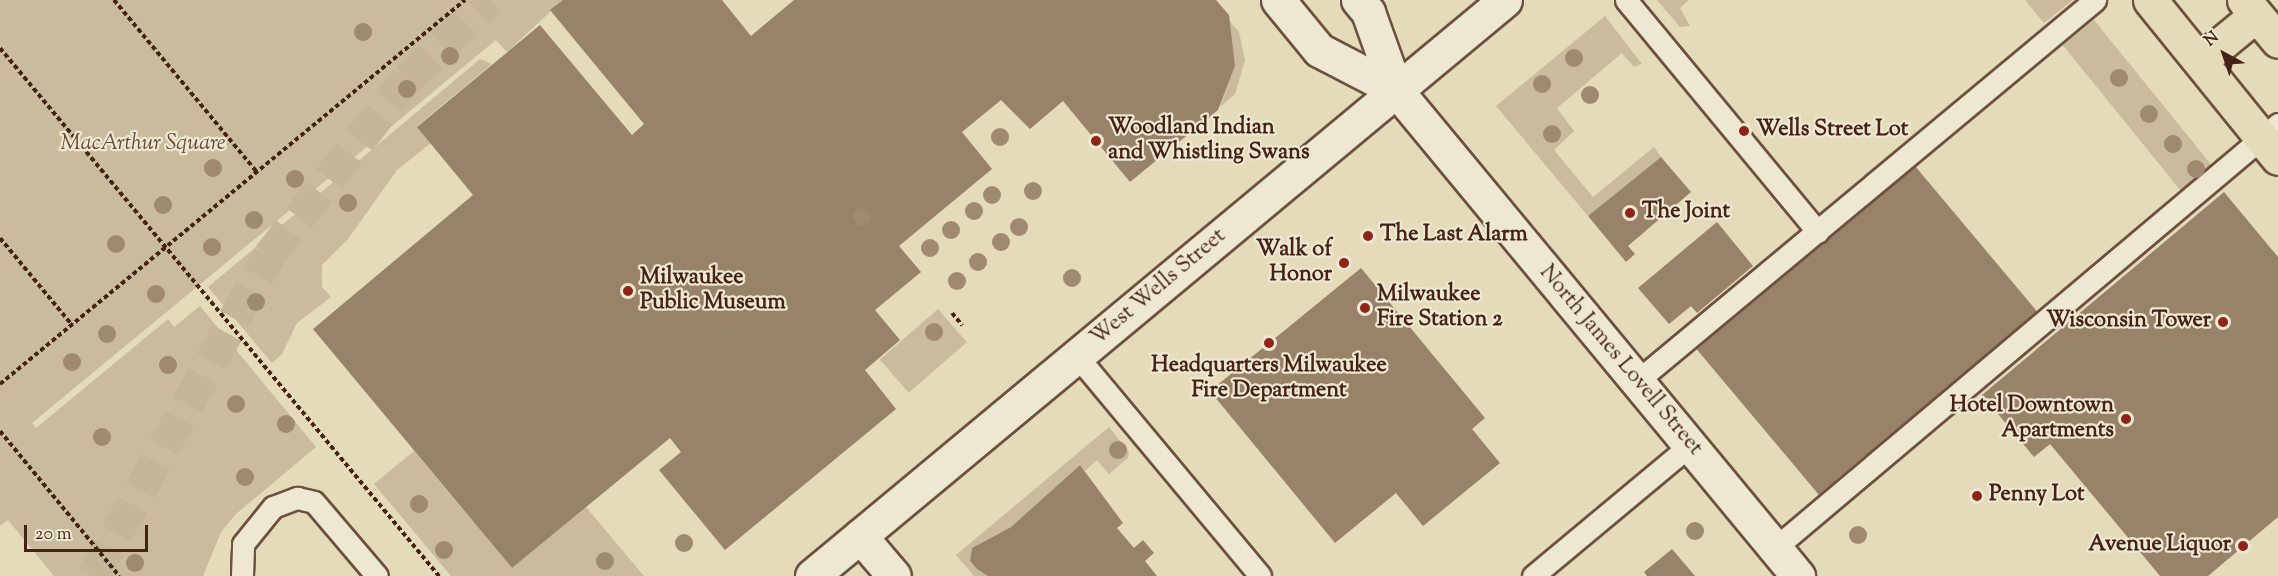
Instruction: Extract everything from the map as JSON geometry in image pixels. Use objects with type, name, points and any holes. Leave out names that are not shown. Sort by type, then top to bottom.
[{"type":"main road","points":[[2150,0],[2200,61],[2273,141]]},
{"type":"main road","points":[[2200,61],[2250,7],[2278,41]]},
{"type":"street","name":"North James Lovell Street","points":[[1278,0],[1319,50],[1396,90]]},
{"type":"street","name":"North James Lovell Street","points":[[1358,0],[1368,12],[1396,90],[1798,576]]},
{"type":"street","name":"West Wells Street","points":[[812,576],[1505,0]]},
{"type":"street","points":[[860,536],[894,576]]},
{"type":"lane","points":[[1626,0],[1818,232]]},
{"type":"lane","points":[[1637,381],[2095,0]]},
{"type":"lane","points":[[1775,548],[2273,141]]},
{"type":"lane","points":[[1077,356],[1260,576]]},
{"type":"lane","points":[[1533,576],[1690,445]]},
{"type":"lane","points":[[242,576],[243,544],[273,507],[297,498],[314,502],[377,576]]},
{"type":"path","points":[[114,0],[258,172]]},
{"type":"path","points":[[0,384],[465,0]]},
{"type":"path","points":[[0,48],[439,576]]},
{"type":"path","points":[[0,238],[72,325]]},
{"type":"path","points":[[952,313],[962,325]]},
{"type":"path","points":[[0,431],[119,576]]},
{"type":"green space","name":"MacArthur Square","points":[[0,0],[563,0],[507,52],[496,40],[32,423],[36,428],[168,319],[174,327],[200,306],[316,447],[236,514],[221,532],[203,576],[54,576],[8,520],[0,526]]},
{"type":"green space","points":[[1657,0],[1689,0],[1680,8],[1690,26],[1680,27]]},
{"type":"green space","points":[[2025,0],[2073,0],[2044,23]]},
{"type":"green space","points":[[1605,16],[1642,64],[1634,67],[1622,53],[1557,108],[1574,131],[1554,150],[1593,197],[1654,147],[1661,157],[1588,216],[1496,106]]},
{"type":"green space","points":[[1226,17],[1239,32],[1245,60],[1235,94],[1220,107],[1235,66]]},
{"type":"green space","points":[[2094,20],[2212,166],[2181,191],[2063,45]]},
{"type":"green space","points":[[480,59],[492,64],[417,126],[431,143],[397,170],[348,239],[322,265],[322,287],[331,297],[297,323],[282,354],[272,363],[208,287]]},
{"type":"green space","points":[[938,309],[967,342],[909,393],[880,360]]},
{"type":"green space","points":[[1109,427],[1129,452],[1128,458],[1109,474],[1097,460],[1085,471],[1080,465],[1011,527],[972,548],[970,561],[988,576],[974,576],[956,555]]},
{"type":"green space","points":[[414,451],[512,568],[586,507],[644,576],[451,576],[374,484]]},
{"type":"building","name":"Milwaukee Public Museum","points":[[563,0],[722,0],[751,36],[794,0],[1216,0],[1229,15],[1235,66],[1218,110],[1130,182],[1063,101],[1030,129],[1001,100],[962,132],[992,169],[899,246],[921,272],[875,310],[900,340],[865,370],[896,409],[725,550],[659,470],[681,452],[670,438],[512,568],[313,329],[473,195],[417,127],[540,25],[632,135],[644,124],[550,10]]},
{"type":"building","name":"The Joint","points":[[1661,157],[1691,192],[1628,246],[1635,254],[1626,262],[1588,216]]},
{"type":"building","points":[[1915,166],[2037,312],[1819,495],[1697,349]]},
{"type":"building","name":"Hotel Downtown Apartments","points":[[2224,192],[2278,257],[2278,517],[2208,576],[2160,576],[2050,444],[2034,457],[1982,395]]},
{"type":"building","points":[[1717,222],[1753,266],[1697,313],[1691,306],[1669,324],[1638,288]]},
{"type":"building","points":[[1361,268],[1485,418],[1472,429],[1500,463],[1423,526],[1396,493],[1335,543],[1210,391]]},
{"type":"building","points":[[1080,465],[1123,523],[1117,528],[1134,548],[1143,540],[1154,553],[1145,561],[1157,576],[988,576],[977,569],[970,561],[972,548],[1011,527]]},
{"type":"building","points":[[1672,549],[1695,576],[1647,576],[1644,572]]},
{"type":"tunnel","points":[[93,576],[269,256],[407,79],[490,0]]},
{"type":"place","name":"Wells Street Lot","points":[[1744,131]]},
{"type":"place","name":"Woodland Indian and Whistling Swans","points":[[1096,141]]},
{"type":"place","name":"The Joint","points":[[1630,213]]},
{"type":"place","name":"The Last Alarm","points":[[1368,236]]},
{"type":"place","name":"Walk of Honor","points":[[1344,263]]},
{"type":"place","name":"Milwaukee Public Museum","points":[[628,291]]},
{"type":"place","name":"Milwaukee Fire Station 2","points":[[1365,308]]},
{"type":"place","name":"Wisconsin Tower","points":[[2223,322]]},
{"type":"place","name":"Headquarters Milwaukee Fire Department","points":[[1269,343]]},
{"type":"place","name":"Hotel Downtown Apartments","points":[[2126,419]]},
{"type":"place","name":"Penny Lot","points":[[1977,496]]},
{"type":"place","name":"Avenue Liquor","points":[[2243,546]]}]
